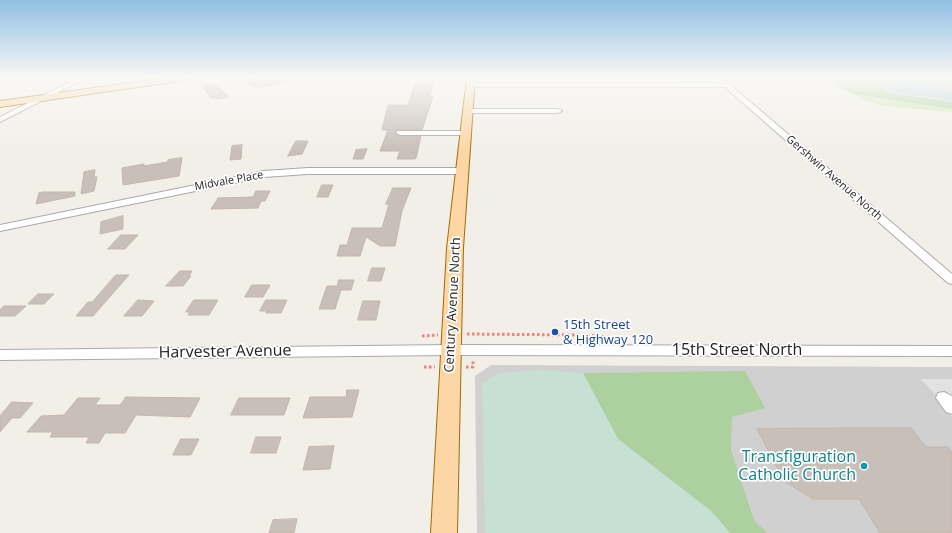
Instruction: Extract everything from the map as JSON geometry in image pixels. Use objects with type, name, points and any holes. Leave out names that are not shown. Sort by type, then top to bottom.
[{"type":"main road","points":[[0,104],[15,102]]},
{"type":"main road","name":"Century Avenue North","points":[[444,533],[455,248],[469,102]]},
{"type":"street","points":[[0,120],[35,102]]},
{"type":"street","name":"Gershwin Avenue North","points":[[746,102],[952,280]]},
{"type":"street","points":[[468,111],[558,111]]},
{"type":"street","points":[[400,133],[466,133]]},
{"type":"street","name":"Midvale Place","points":[[0,228],[264,174],[308,171],[462,171]]},
{"type":"street","name":"15th Street North","points":[[450,350],[952,351]]},
{"type":"street","name":"Harvester Avenue","points":[[0,355],[450,350]]},
{"type":"shaded area","points":[[491,365],[952,367],[952,533],[477,533],[475,376]]},
{"type":"shaded area","points":[[921,379],[952,379],[952,418],[946,406]]},
{"type":"green space","points":[[869,102],[903,102],[952,109],[952,112],[883,106]]},
{"type":"green space","points":[[905,102],[951,102],[952,109]]},
{"type":"green space","points":[[540,370],[583,373],[618,439],[711,511],[730,533],[485,533],[482,384],[499,373]]},
{"type":"green space","points":[[745,371],[765,408],[732,417],[731,450],[754,520],[767,533],[730,533],[711,511],[618,439],[583,373]]},
{"type":"building","points":[[409,102],[431,102],[422,130],[397,130],[395,132],[400,136],[421,136],[416,158],[397,159],[400,151],[380,151],[388,130],[382,130],[388,105],[408,105]]},
{"type":"building","points":[[296,141],[308,141],[302,154],[288,156]]},
{"type":"building","points":[[242,145],[241,159],[230,160],[232,146]]},
{"type":"building","points":[[367,149],[363,159],[353,159],[356,150]]},
{"type":"building","points":[[182,158],[179,176],[123,185],[122,168],[168,162],[168,160]]},
{"type":"building","points":[[95,170],[94,177],[97,177],[94,191],[81,194],[84,172]]},
{"type":"building","points":[[322,185],[333,185],[328,197],[317,197]]},
{"type":"building","points":[[393,188],[411,188],[402,211],[395,246],[380,246],[366,237],[360,256],[337,256],[340,245],[347,245],[352,228],[382,228],[389,204],[386,204]]},
{"type":"building","points":[[256,191],[270,191],[265,201],[261,201],[258,208],[211,209],[218,198],[253,197]]},
{"type":"building","points":[[75,192],[75,196],[36,204],[39,193]]},
{"type":"building","points":[[123,216],[123,229],[100,234],[101,222]]},
{"type":"building","points":[[121,235],[138,235],[125,249],[108,249]]},
{"type":"building","points":[[372,268],[385,268],[381,281],[368,281]]},
{"type":"building","points":[[180,271],[192,271],[189,276],[191,276],[183,286],[166,286]]},
{"type":"building","points":[[116,275],[129,275],[93,316],[76,316],[88,302],[92,302]]},
{"type":"building","points":[[339,280],[354,280],[351,290],[341,290],[335,309],[319,309],[327,286],[337,286]]},
{"type":"building","points":[[252,285],[270,285],[263,297],[245,297]]},
{"type":"building","points":[[38,294],[54,294],[44,304],[28,304]]},
{"type":"building","points":[[138,300],[154,301],[142,316],[124,316]]},
{"type":"building","points":[[194,300],[218,300],[209,315],[188,315],[190,312],[186,312]]},
{"type":"building","points":[[266,300],[287,300],[281,313],[266,313],[267,311],[260,311]]},
{"type":"building","points":[[363,301],[380,301],[376,320],[358,320]]},
{"type":"building","points":[[4,306],[26,306],[15,316],[0,316],[0,310]]},
{"type":"building","points":[[347,390],[359,390],[352,417],[303,418],[310,397],[346,397]]},
{"type":"building","points":[[126,397],[200,398],[190,417],[136,415],[125,433],[105,433],[99,443],[86,443],[89,437],[50,437],[53,432],[27,432],[41,416],[64,415],[78,398],[100,398],[95,405],[120,405]]},
{"type":"building","points":[[239,398],[290,398],[284,415],[231,415]]},
{"type":"building","points":[[12,402],[33,403],[20,418],[12,418],[0,432],[0,416]]},
{"type":"building","name":"Transfiguration Catholic Church","points":[[911,428],[926,447],[948,447],[952,452],[952,533],[880,533],[859,499],[813,499],[784,481],[757,429]]},
{"type":"building","points":[[256,437],[281,437],[276,453],[251,453]]},
{"type":"building","points":[[181,439],[199,439],[191,455],[173,455]]},
{"type":"building","points":[[334,446],[330,469],[303,470],[309,447]]},
{"type":"building","points":[[297,519],[294,533],[269,533],[273,520]]},
{"type":"place","name":"15th Street & Highway 120","points":[[555,332]]},
{"type":"place","name":"Transfiguration Catholic Church","points":[[864,466]]}]
